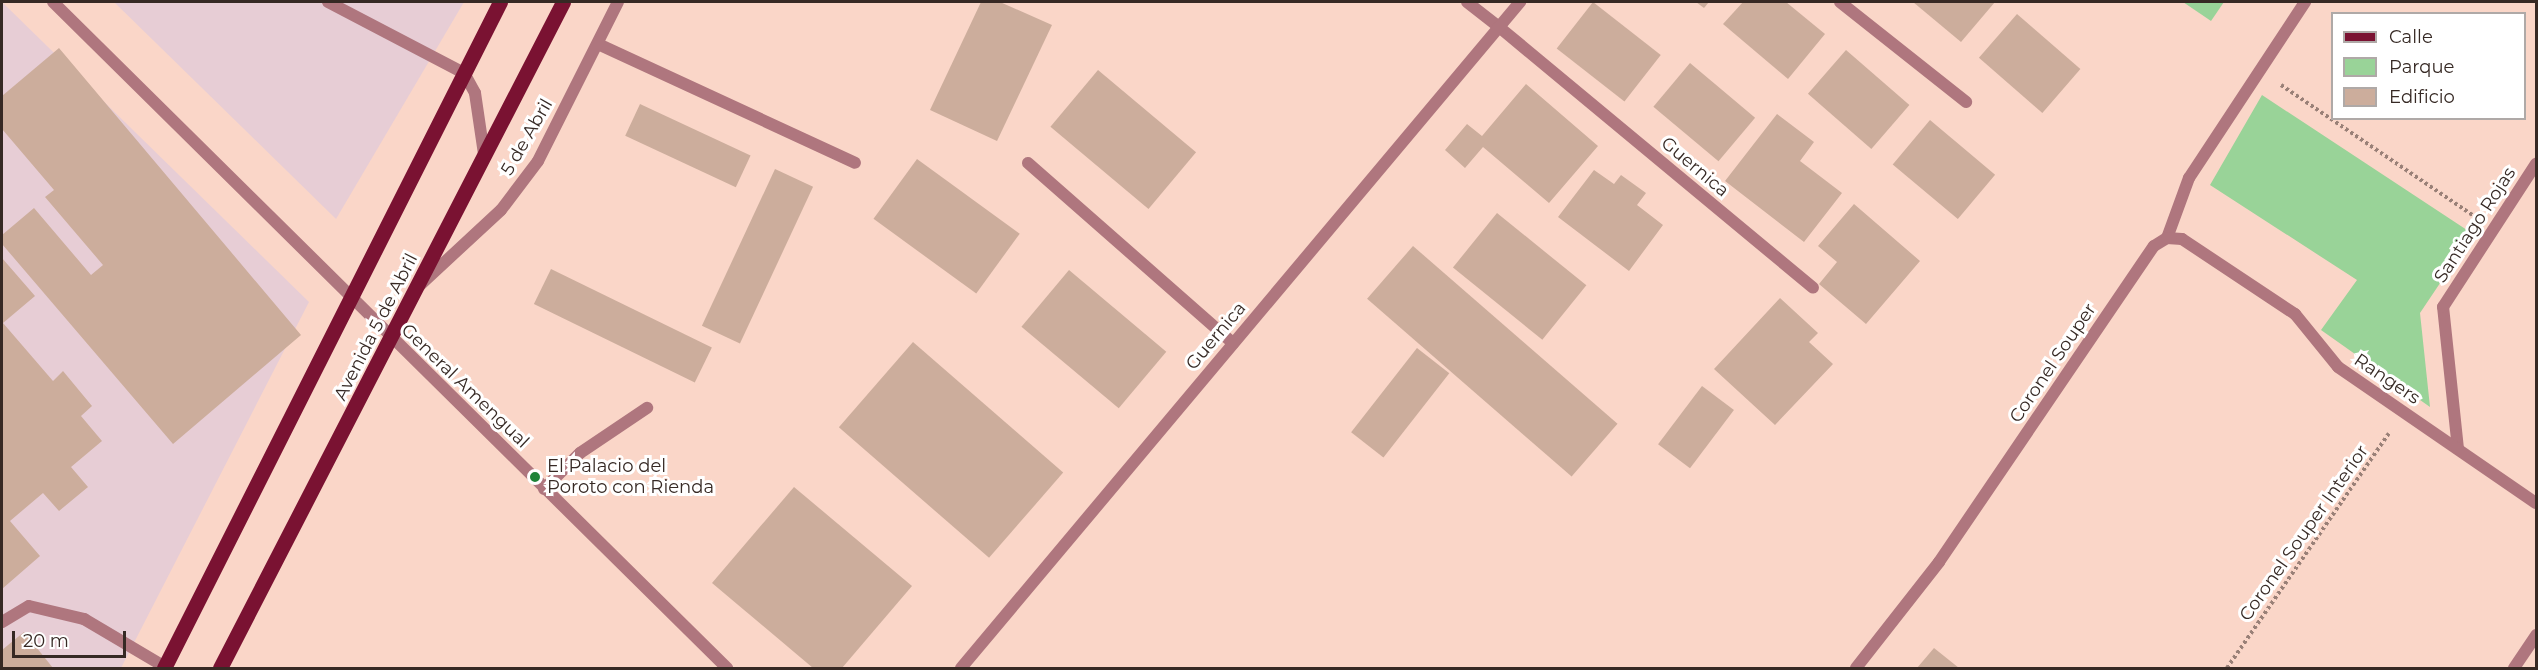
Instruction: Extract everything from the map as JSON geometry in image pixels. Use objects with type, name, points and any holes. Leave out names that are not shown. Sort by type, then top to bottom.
[{"type":"main road","name":"Avenida 5 de Abril","points":[[165,668],[500,2]]},
{"type":"main road","name":"Avenida 5 de Abril","points":[[220,669],[393,340],[563,2]]},
{"type":"street","name":"General Amengual","points":[[53,2],[727,669]]},
{"type":"street","points":[[328,2],[464,73],[475,93],[485,133],[484,162]]},
{"type":"street","name":"5 de Abril","points":[[419,286],[517,189],[538,161],[618,2]]},
{"type":"street","points":[[1467,2],[1499,27]]},
{"type":"street","name":"Guernica","points":[[961,669],[1520,2]]},
{"type":"street","points":[[1840,2],[1966,102]]},
{"type":"street","name":"Coronel Souper","points":[[1856,669],[1939,562],[2154,246],[2167,238],[2188,178],[2305,2]]},
{"type":"street","name":"Guernica","points":[[1499,27],[1813,288]]},
{"type":"street","points":[[598,44],[855,163]]},
{"type":"street","points":[[1028,163],[1233,343]]},
{"type":"street","name":"Santiago Rojas","points":[[2458,449],[2443,307],[2536,164]]},
{"type":"street","name":"Rangers","points":[[2167,238],[2182,239],[2295,314],[2338,367],[2536,503]]},
{"type":"street","points":[[544,489],[580,453],[647,408]]},
{"type":"street","points":[[2,622],[29,606],[84,620],[165,668]]},
{"type":"street","points":[[2514,669],[2536,635]]},
{"type":"path","points":[[2260,70],[2331,119]]},
{"type":"path","points":[[2333,120],[2494,230]]},
{"type":"path","name":"Coronel Souper Interior","points":[[2227,669],[2403,412]]},
{"type":"shaded area","points":[[2,2],[309,302],[121,668],[2,668]]},
{"type":"shaded area","points":[[114,2],[464,2],[336,219]]},
{"type":"green space","points":[[2183,2],[2224,2],[2211,21]]},
{"type":"green space","points":[[2262,95],[2473,234],[2420,313],[2430,407],[2321,330],[2357,280],[2210,185]]},
{"type":"building","points":[[981,2],[1000,2],[1052,25],[997,141],[930,110]]},
{"type":"building","points":[[1593,2],[1661,55],[1624,101],[1557,48]]},
{"type":"building","points":[[1696,2],[1709,2],[1704,8]]},
{"type":"building","points":[[1743,2],[1786,2],[1825,34],[1788,79],[1723,24]]},
{"type":"building","points":[[1913,2],[1995,2],[1961,42]]},
{"type":"building","points":[[2017,14],[2080,69],[2042,113],[1979,58]]},
{"type":"building","points":[[59,48],[301,335],[173,444],[2,244],[2,235],[34,208],[91,275],[103,265],[45,197],[54,190],[2,129],[2,96]]},
{"type":"building","points":[[1846,50],[1909,105],[1871,149],[1808,94]]},
{"type":"building","points":[[1690,63],[1755,118],[1718,161],[1653,107]]},
{"type":"building","points":[[1098,70],[1196,152],[1148,209],[1050,127]]},
{"type":"building","points":[[1526,84],[1598,146],[1549,203],[1483,147],[1465,168],[1445,150],[1467,124],[1482,136]]},
{"type":"building","points":[[640,104],[751,156],[736,187],[625,136]]},
{"type":"building","points":[[1777,114],[1814,142],[1800,161],[1842,193],[1804,242],[1725,181]]},
{"type":"building","points":[[1930,120],[1995,175],[1958,219],[1893,164]]},
{"type":"building","points":[[917,159],[1020,234],[976,294],[874,219]]},
{"type":"building","points":[[775,169],[813,187],[740,344],[702,326]]},
{"type":"building","points":[[1594,170],[1614,184],[1621,175],[1646,193],[1637,205],[1663,225],[1629,271],[1558,217]]},
{"type":"building","points":[[1854,204],[1920,261],[1866,324],[1819,284],[1837,262],[1818,246]]},
{"type":"building","points":[[1497,213],[1586,285],[1542,340],[1453,267]]},
{"type":"building","points":[[1413,246],[1618,424],[1572,477],[1367,299]]},
{"type":"building","points":[[2,258],[35,296],[3,323],[53,381],[63,371],[92,406],[81,416],[102,441],[71,467],[88,487],[59,511],[43,493],[10,521],[40,556],[2,589]]},
{"type":"building","points":[[551,269],[712,347],[695,383],[534,304]]},
{"type":"building","points":[[1069,270],[1166,352],[1119,408],[1021,327]]},
{"type":"building","points":[[1780,298],[1818,333],[1809,342],[1833,364],[1775,425],[1714,369]]},
{"type":"building","points":[[913,342],[1063,473],[989,558],[839,427]]},
{"type":"building","points":[[1417,348],[1449,373],[1383,458],[1351,432]]},
{"type":"building","points":[[1702,386],[1734,410],[1690,468],[1658,444]]},
{"type":"building","points":[[794,487],[912,586],[842,668],[813,668],[712,583]]},
{"type":"building","points":[[24,632],[53,668],[2,668],[2,650]]},
{"type":"building","points":[[1934,648],[1959,668],[1917,668]]},
{"type":"place","name":"El Palacio del Poroto con Rienda","points":[[535,477]]}]
